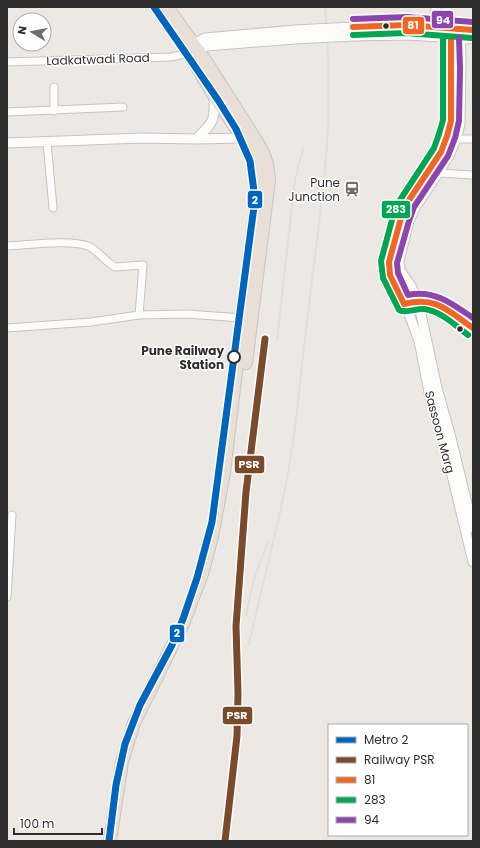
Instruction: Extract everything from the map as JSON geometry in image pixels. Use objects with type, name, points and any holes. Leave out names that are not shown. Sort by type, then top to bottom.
[{"type":"highway","points":[[110,841],[122,762],[134,723],[182,624],[202,574],[212,537],[224,472],[256,207],[259,169],[257,160],[214,96],[191,48],[156,7]]},
{"type":"highway","points":[[118,841],[130,764],[142,726],[190,627],[210,577],[220,539],[232,474],[269,180],[267,161],[259,145],[191,48],[166,7]]},
{"type":"main road","points":[[434,37],[436,10]]},
{"type":"main road","points":[[191,48],[295,35],[353,32],[406,25],[473,30]]},
{"type":"main road","points":[[455,28],[456,38]]},
{"type":"main road","points":[[353,32],[473,39]]},
{"type":"main road","name":"Sassoon Marg","points":[[456,38],[461,60],[460,124],[449,156],[415,208],[409,221],[401,248],[399,261],[400,270],[411,286],[418,300],[430,392],[444,442],[473,562]]},
{"type":"main road","name":"Sassoon Marg","points":[[456,38],[452,68],[451,121],[447,136],[441,152],[407,203],[400,218],[389,262],[390,275],[422,339],[451,438],[473,528]]},
{"type":"main road","points":[[196,139],[209,127],[212,121],[214,114],[214,96]]},
{"type":"main road","points":[[7,144],[142,138],[243,138]]},
{"type":"main road","points":[[404,304],[418,300],[428,301],[436,304],[473,328]]},
{"type":"street","name":"Ladkatwadi Road","points":[[7,62],[171,57],[191,48]]},
{"type":"street","points":[[54,87],[54,111]]},
{"type":"street","points":[[7,112],[122,107]]},
{"type":"street","points":[[456,139],[473,139]]},
{"type":"street","points":[[47,142],[53,208]]},
{"type":"street","points":[[438,173],[473,175]]},
{"type":"street","points":[[7,246],[71,242],[88,246],[115,267],[143,265],[139,316]]},
{"type":"street","points":[[7,328],[91,322],[139,316],[187,314],[242,318]]},
{"type":"street","points":[[7,597],[12,515]]},
{"type":"railway","points":[[249,645],[287,480],[297,408],[327,150],[329,82],[325,7]]},
{"type":"railway","points":[[277,340],[295,180],[303,148]]},
{"type":"railway","points":[[246,615],[253,582],[268,541]]},
{"type":"metro line","name":"2","points":[[109,841],[116,785],[125,744],[140,705],[172,645],[183,619],[197,578],[212,522],[255,199],[250,161],[236,129],[218,100],[154,7]]},
{"type":"rail line","name":"PSR","points":[[225,841],[237,736],[238,693],[236,626],[246,492],[265,339]]},
{"type":"transit line","name":"94","points":[[353,19],[407,17],[473,22]]},
{"type":"transit line","name":"81","points":[[353,27],[406,25],[473,30]]},
{"type":"transit line","name":"283","points":[[353,35],[406,33],[472,38]]},
{"type":"transit line","name":"283","points":[[443,38],[443,120],[434,148],[400,200],[393,216],[381,261],[383,278],[399,310],[430,310],[448,319],[468,335]]},
{"type":"transit line","name":"81","points":[[451,38],[451,121],[447,136],[441,152],[407,203],[401,218],[389,262],[390,275],[404,304],[415,302],[434,304],[449,311],[473,328]]},
{"type":"transit line","name":"94","points":[[459,38],[459,121],[455,138],[448,156],[414,207],[397,263],[398,273],[408,295],[426,294],[435,296],[450,303],[473,318]]},
{"type":"place","name":"Pune Junction","points":[[352,189]]},
{"type":"place","name":"Pune Railway Station","points":[[234,357]]}]
